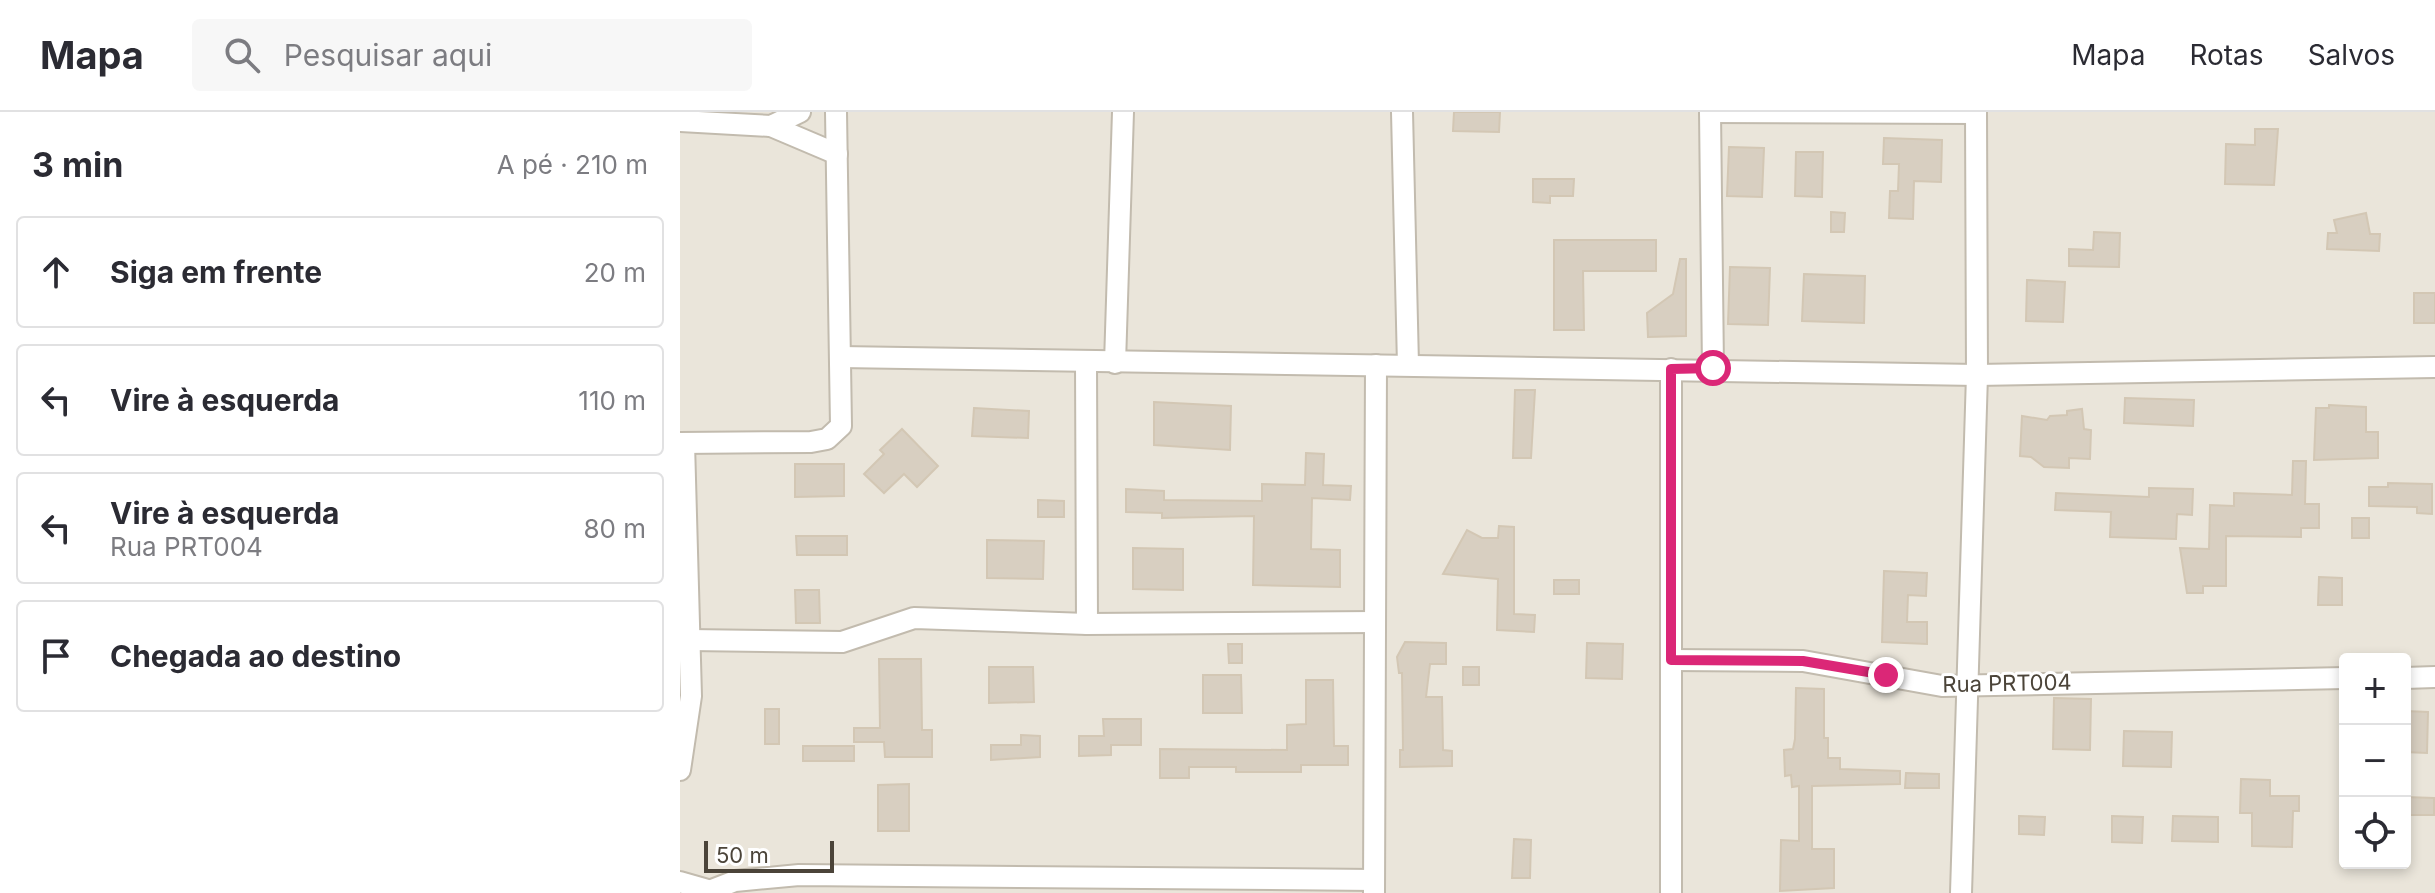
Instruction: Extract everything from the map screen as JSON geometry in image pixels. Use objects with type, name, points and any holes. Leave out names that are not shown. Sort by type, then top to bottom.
[{"type":"street","points":[[771,126],[800,112]]},
{"type":"street","points":[[680,770],[691,696],[682,443],[827,439],[841,426],[844,413],[840,357],[836,112]]},
{"type":"street","points":[[1115,363],[1123,112]]},
{"type":"street","points":[[1402,112],[1408,365]]},
{"type":"street","points":[[1713,368],[1710,112],[1976,112],[1977,375],[1970,683],[1961,893]]},
{"type":"street","points":[[680,121],[771,126],[837,154]]},
{"type":"street","points":[[840,357],[1115,363],[1713,368],[1977,375],[2435,367]]},
{"type":"street","points":[[1086,362],[1087,624]]},
{"type":"street","points":[[680,882],[706,891],[735,881],[799,875],[1133,884],[1374,886],[1376,365]]},
{"type":"street","points":[[1671,369],[1671,893]]},
{"type":"street","points":[[689,640],[842,642],[914,618],[1087,624],[1375,622]]},
{"type":"street","name":"Rua PRT004","points":[[1671,660],[1803,661],[1925,684],[2339,678]]},
{"type":"street","points":[[2411,678],[2435,677]]},
{"type":"shaded area","points":[[680,112],[2435,112],[2435,893],[680,893]]},
{"type":"building","points":[[1454,112],[1500,112],[1499,132],[1453,131]]},
{"type":"building","points":[[2255,129],[2278,129],[2274,185],[2225,184],[2226,144],[2255,145]]},
{"type":"building","points":[[1884,138],[1942,140],[1941,182],[1914,181],[1913,219],[1889,218],[1890,191],[1898,191],[1899,164],[1883,164]]},
{"type":"building","points":[[1729,147],[1764,148],[1762,197],[1727,196]]},
{"type":"building","points":[[1796,152],[1823,152],[1822,197],[1795,196]]},
{"type":"building","points":[[1533,179],[1574,179],[1573,196],[1550,196],[1550,203],[1533,202]]},
{"type":"building","points":[[1831,212],[1845,213],[1844,232],[1831,232]]},
{"type":"building","points":[[2366,213],[2370,234],[2380,234],[2379,251],[2327,249],[2328,233],[2337,233],[2334,220]]},
{"type":"building","points":[[2094,232],[2120,233],[2119,267],[2069,266],[2069,249],[2093,250]]},
{"type":"building","points":[[1554,240],[1656,240],[1656,271],[1583,271],[1584,330],[1554,330]]},
{"type":"building","points":[[1680,259],[1686,259],[1686,336],[1648,337],[1647,313],[1673,294]]},
{"type":"building","points":[[1730,267],[1770,268],[1768,325],[1728,324]]},
{"type":"building","points":[[1804,274],[1865,276],[1864,323],[1802,321]]},
{"type":"building","points":[[2027,280],[2065,282],[2063,322],[2026,321]]},
{"type":"building","points":[[2414,293],[2435,293],[2435,323],[2414,323]]},
{"type":"building","points":[[1515,390],[1535,390],[1531,458],[1513,458]]},
{"type":"building","points":[[2125,398],[2194,400],[2193,426],[2124,423]]},
{"type":"building","points":[[1154,402],[1231,406],[1230,450],[1154,445]]},
{"type":"building","points":[[2329,405],[2366,407],[2366,432],[2378,432],[2378,458],[2314,460],[2316,408],[2329,408]]},
{"type":"building","points":[[974,408],[1029,411],[1028,438],[972,436]]},
{"type":"building","points":[[2082,409],[2084,429],[2091,430],[2090,459],[2069,458],[2069,468],[2044,467],[2031,457],[2020,456],[2022,416],[2047,420],[2050,416],[2067,415],[2067,411]]},
{"type":"building","points":[[902,429],[938,466],[917,487],[904,474],[884,493],[864,474],[884,454],[880,450]]},
{"type":"building","points":[[1306,453],[1324,454],[1323,485],[1351,486],[1350,500],[1312,498],[1311,549],[1340,550],[1340,587],[1253,585],[1254,516],[1162,518],[1162,513],[1126,512],[1126,489],[1164,491],[1164,500],[1262,501],[1262,484],[1305,485]]},
{"type":"building","points":[[2293,461],[2306,461],[2305,504],[2319,504],[2319,528],[2301,528],[2301,537],[2226,536],[2226,586],[2203,586],[2203,593],[2187,593],[2180,548],[2209,549],[2210,505],[2234,506],[2234,493],[2292,495]]},
{"type":"building","points":[[795,464],[844,464],[844,496],[795,497]]},
{"type":"building","points":[[2388,483],[2432,484],[2432,514],[2417,513],[2417,507],[2369,506],[2369,487],[2388,487]]},
{"type":"building","points":[[2149,488],[2193,489],[2192,515],[2177,514],[2176,539],[2110,537],[2111,512],[2055,510],[2056,493],[2149,497]]},
{"type":"building","points":[[1038,500],[1064,501],[1064,517],[1038,517]]},
{"type":"building","points":[[2352,518],[2369,518],[2369,538],[2352,538]]},
{"type":"building","points":[[1499,526],[1514,527],[1514,614],[1535,615],[1534,632],[1497,630],[1498,579],[1443,574],[1467,530],[1482,538],[1498,538]]},
{"type":"building","points":[[796,536],[847,536],[847,555],[797,555]]},
{"type":"building","points":[[987,540],[1044,541],[1043,579],[987,578]]},
{"type":"building","points":[[1133,548],[1183,549],[1183,590],[1133,589]]},
{"type":"building","points":[[1884,571],[1927,573],[1926,596],[1908,595],[1907,622],[1927,622],[1927,644],[1882,642]]},
{"type":"building","points":[[2319,577],[2342,578],[2342,605],[2318,605]]},
{"type":"building","points":[[1554,580],[1579,580],[1579,594],[1554,594]]},
{"type":"building","points":[[795,590],[819,590],[820,623],[796,623]]},
{"type":"building","points":[[1405,642],[1446,643],[1446,664],[1430,664],[1426,697],[1442,697],[1443,750],[1452,751],[1452,766],[1400,767],[1400,750],[1403,750],[1402,673],[1399,673],[1397,657]]},
{"type":"building","points":[[1587,643],[1623,644],[1622,679],[1586,678]]},
{"type":"building","points":[[1228,644],[1242,644],[1242,663],[1229,663]]},
{"type":"building","points":[[879,659],[921,659],[922,730],[932,730],[932,757],[885,757],[884,742],[854,742],[854,728],[880,728]]},
{"type":"building","points":[[989,667],[1033,667],[1034,702],[989,703]]},
{"type":"building","points":[[1463,667],[1479,667],[1479,685],[1463,685]]},
{"type":"building","points":[[1203,675],[1241,675],[1242,713],[1203,713]]},
{"type":"building","points":[[1306,680],[1333,680],[1334,746],[1348,746],[1348,765],[1301,765],[1301,772],[1236,772],[1236,767],[1189,767],[1189,778],[1160,778],[1160,749],[1287,750],[1287,725],[1306,724]]},
{"type":"building","points":[[1796,688],[1824,689],[1824,738],[1828,738],[1828,758],[1840,758],[1840,769],[1900,771],[1900,784],[1812,786],[1812,849],[1834,849],[1834,888],[1780,891],[1781,840],[1799,841],[1799,786],[1792,787],[1791,775],[1785,776],[1784,750],[1793,749],[1795,739]]},
{"type":"building","points":[[2054,698],[2091,699],[2090,750],[2053,749]]},
{"type":"building","points":[[765,709],[779,709],[779,744],[765,744]]},
{"type":"building","points":[[2411,711],[2428,712],[2427,753],[2411,752]]},
{"type":"building","points":[[1103,719],[1141,719],[1141,745],[1111,745],[1111,755],[1079,756],[1079,736],[1104,736]]},
{"type":"building","points":[[2124,731],[2172,732],[2171,767],[2123,766]]},
{"type":"building","points":[[1021,735],[1040,736],[1040,757],[991,760],[991,745],[1021,745]]},
{"type":"building","points":[[803,746],[854,746],[854,761],[803,761]]},
{"type":"building","points":[[1906,773],[1939,774],[1939,788],[1905,788]]},
{"type":"building","points":[[2241,779],[2270,780],[2270,796],[2299,796],[2299,811],[2293,811],[2292,847],[2252,846],[2252,813],[2240,813]]},
{"type":"building","points":[[909,784],[909,831],[878,831],[878,785]]},
{"type":"building","points":[[2411,797],[2434,798],[2434,815],[2411,815]]},
{"type":"building","points":[[2019,816],[2045,817],[2044,835],[2019,834]]},
{"type":"building","points":[[2112,816],[2143,817],[2142,843],[2112,842]]},
{"type":"building","points":[[2173,816],[2218,817],[2218,842],[2172,841]]},
{"type":"building","points":[[1514,839],[1531,840],[1530,878],[1512,878]]},
{"type":"route","points":[[1713,368],[1671,369],[1671,660],[1803,661],[1886,675]]}]
